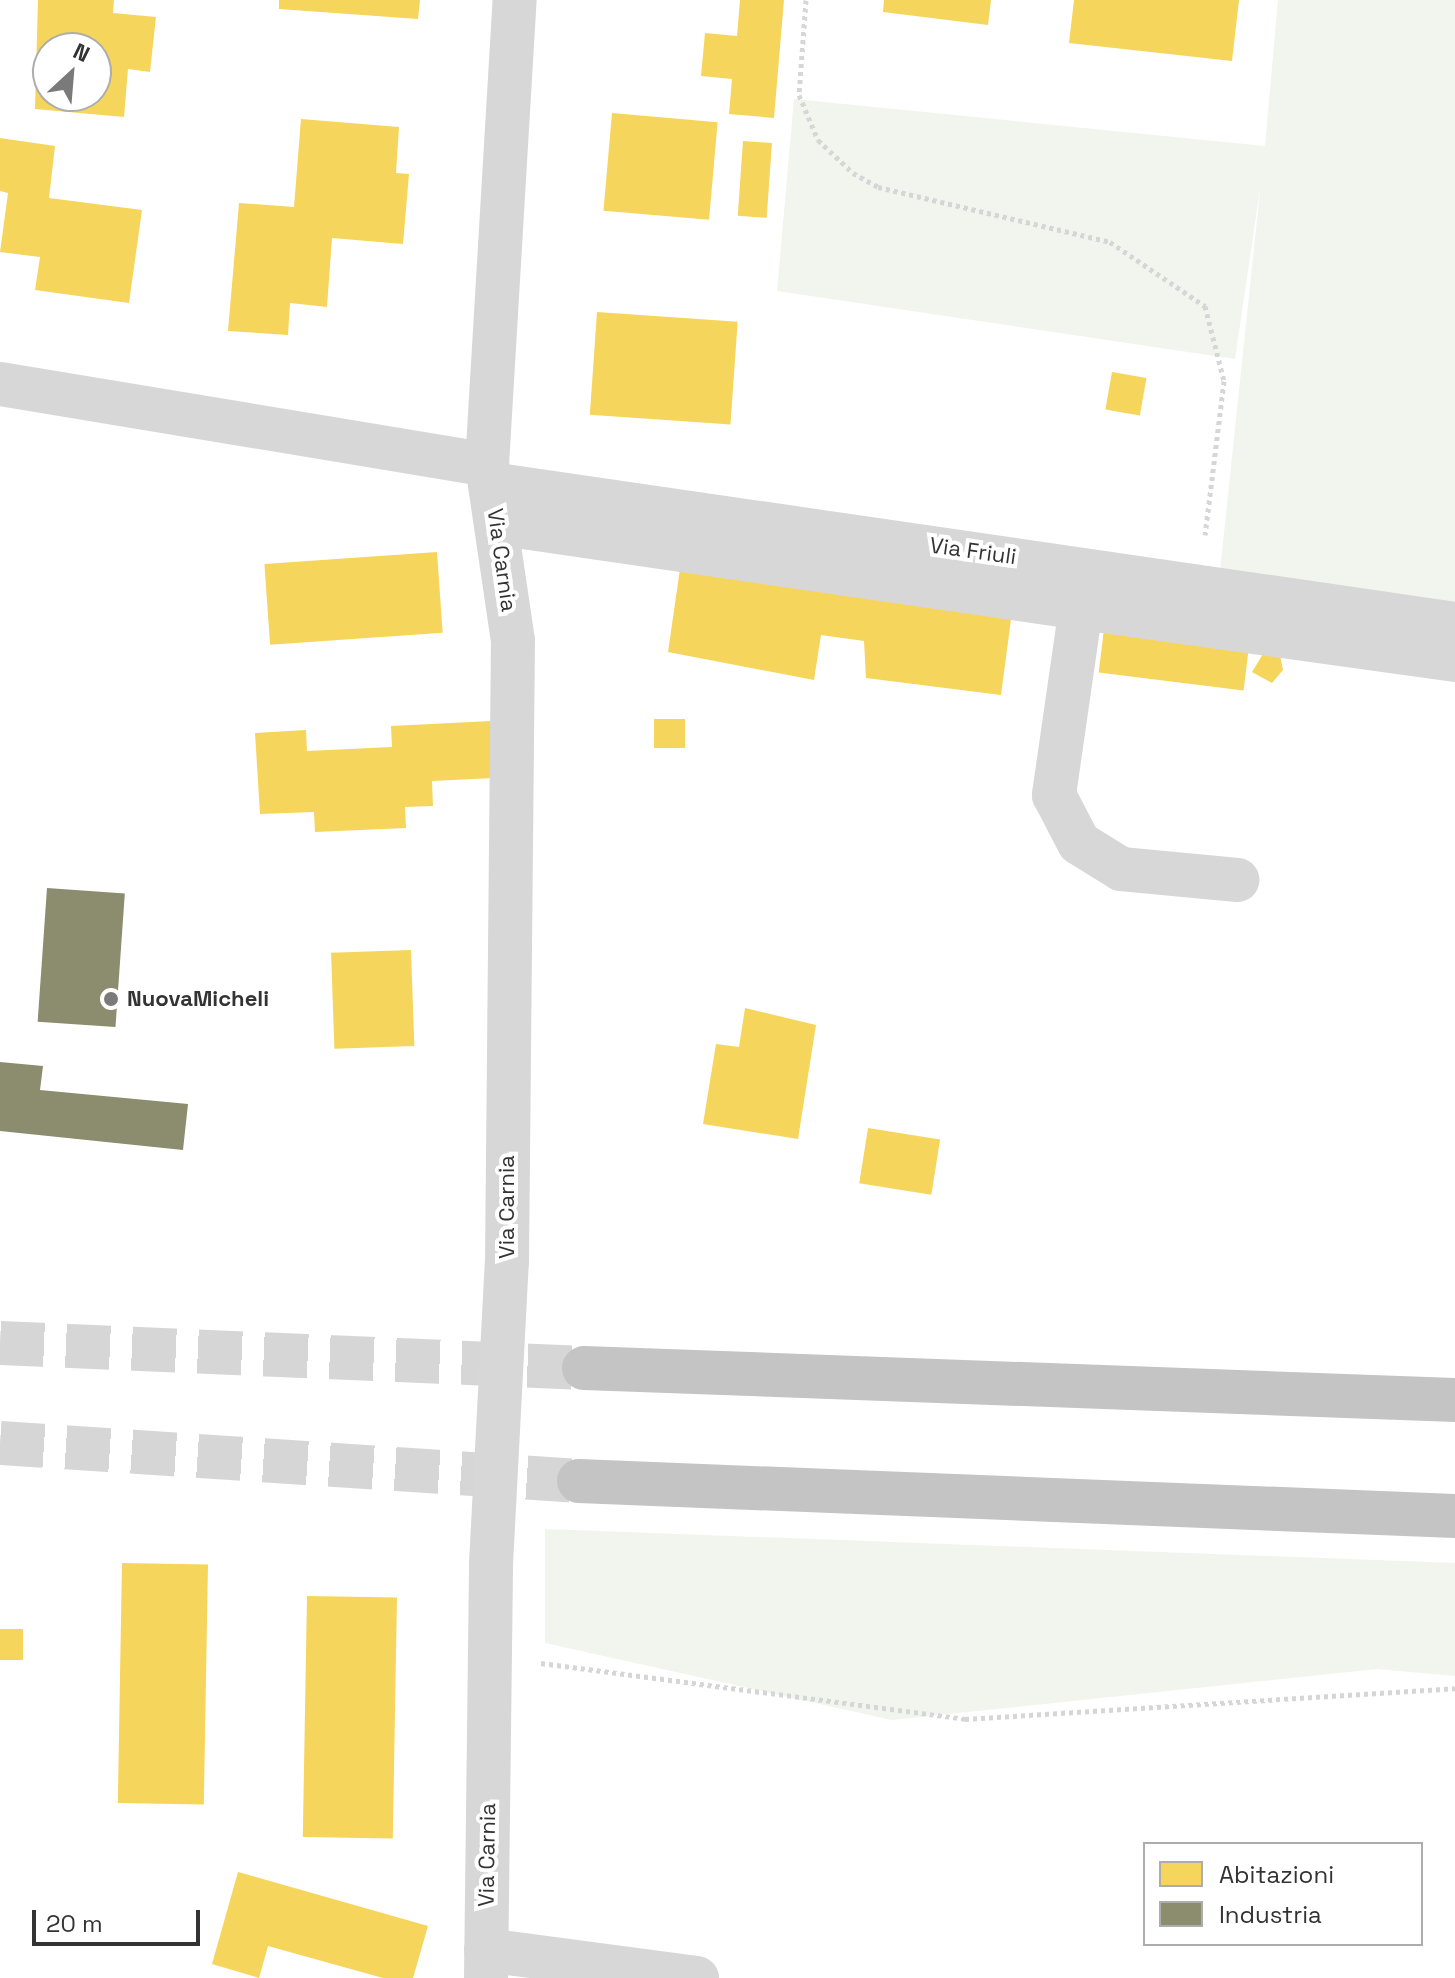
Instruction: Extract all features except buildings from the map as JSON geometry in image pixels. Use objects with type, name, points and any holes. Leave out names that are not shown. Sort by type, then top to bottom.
[{"type":"highway","points":[[584,1368],[1455,1400]]},
{"type":"highway","points":[[579,1481],[1455,1516]]},
{"type":"street","name":"Via Carnia","points":[[515,0],[491,491],[513,641],[507,1262],[491,1564],[486,1964],[697,1978]]},
{"type":"street","points":[[0,384],[491,491],[1074,607],[1455,660]]},
{"type":"street","name":"Via Friuli","points":[[491,491],[1199,583],[1455,624]]},
{"type":"street","points":[[1074,607],[1079,621],[1054,795],[1079,843],[1121,869],[1237,880]]},
{"type":"path","points":[[806,0],[799,95],[818,140],[853,173],[878,187],[1110,242],[1205,306],[1224,381],[1199,583]]},
{"type":"path","points":[[489,1656],[965,1719],[1455,1688]]},
{"type":"shaded area","points":[[1278,0],[1455,0],[1455,606],[1220,571],[1261,182],[1235,359],[777,291],[794,99],[1265,146]]},
{"type":"shaded area","points":[[545,1529],[1455,1563],[1455,1676],[1377,1669],[892,1720],[545,1643]]},
{"type":"tunnel","points":[[0,1343],[584,1368]]},
{"type":"tunnel","points":[[0,1443],[579,1481]]},
{"type":"place","name":"NuovaMicheli","points":[[111,999]]}]
